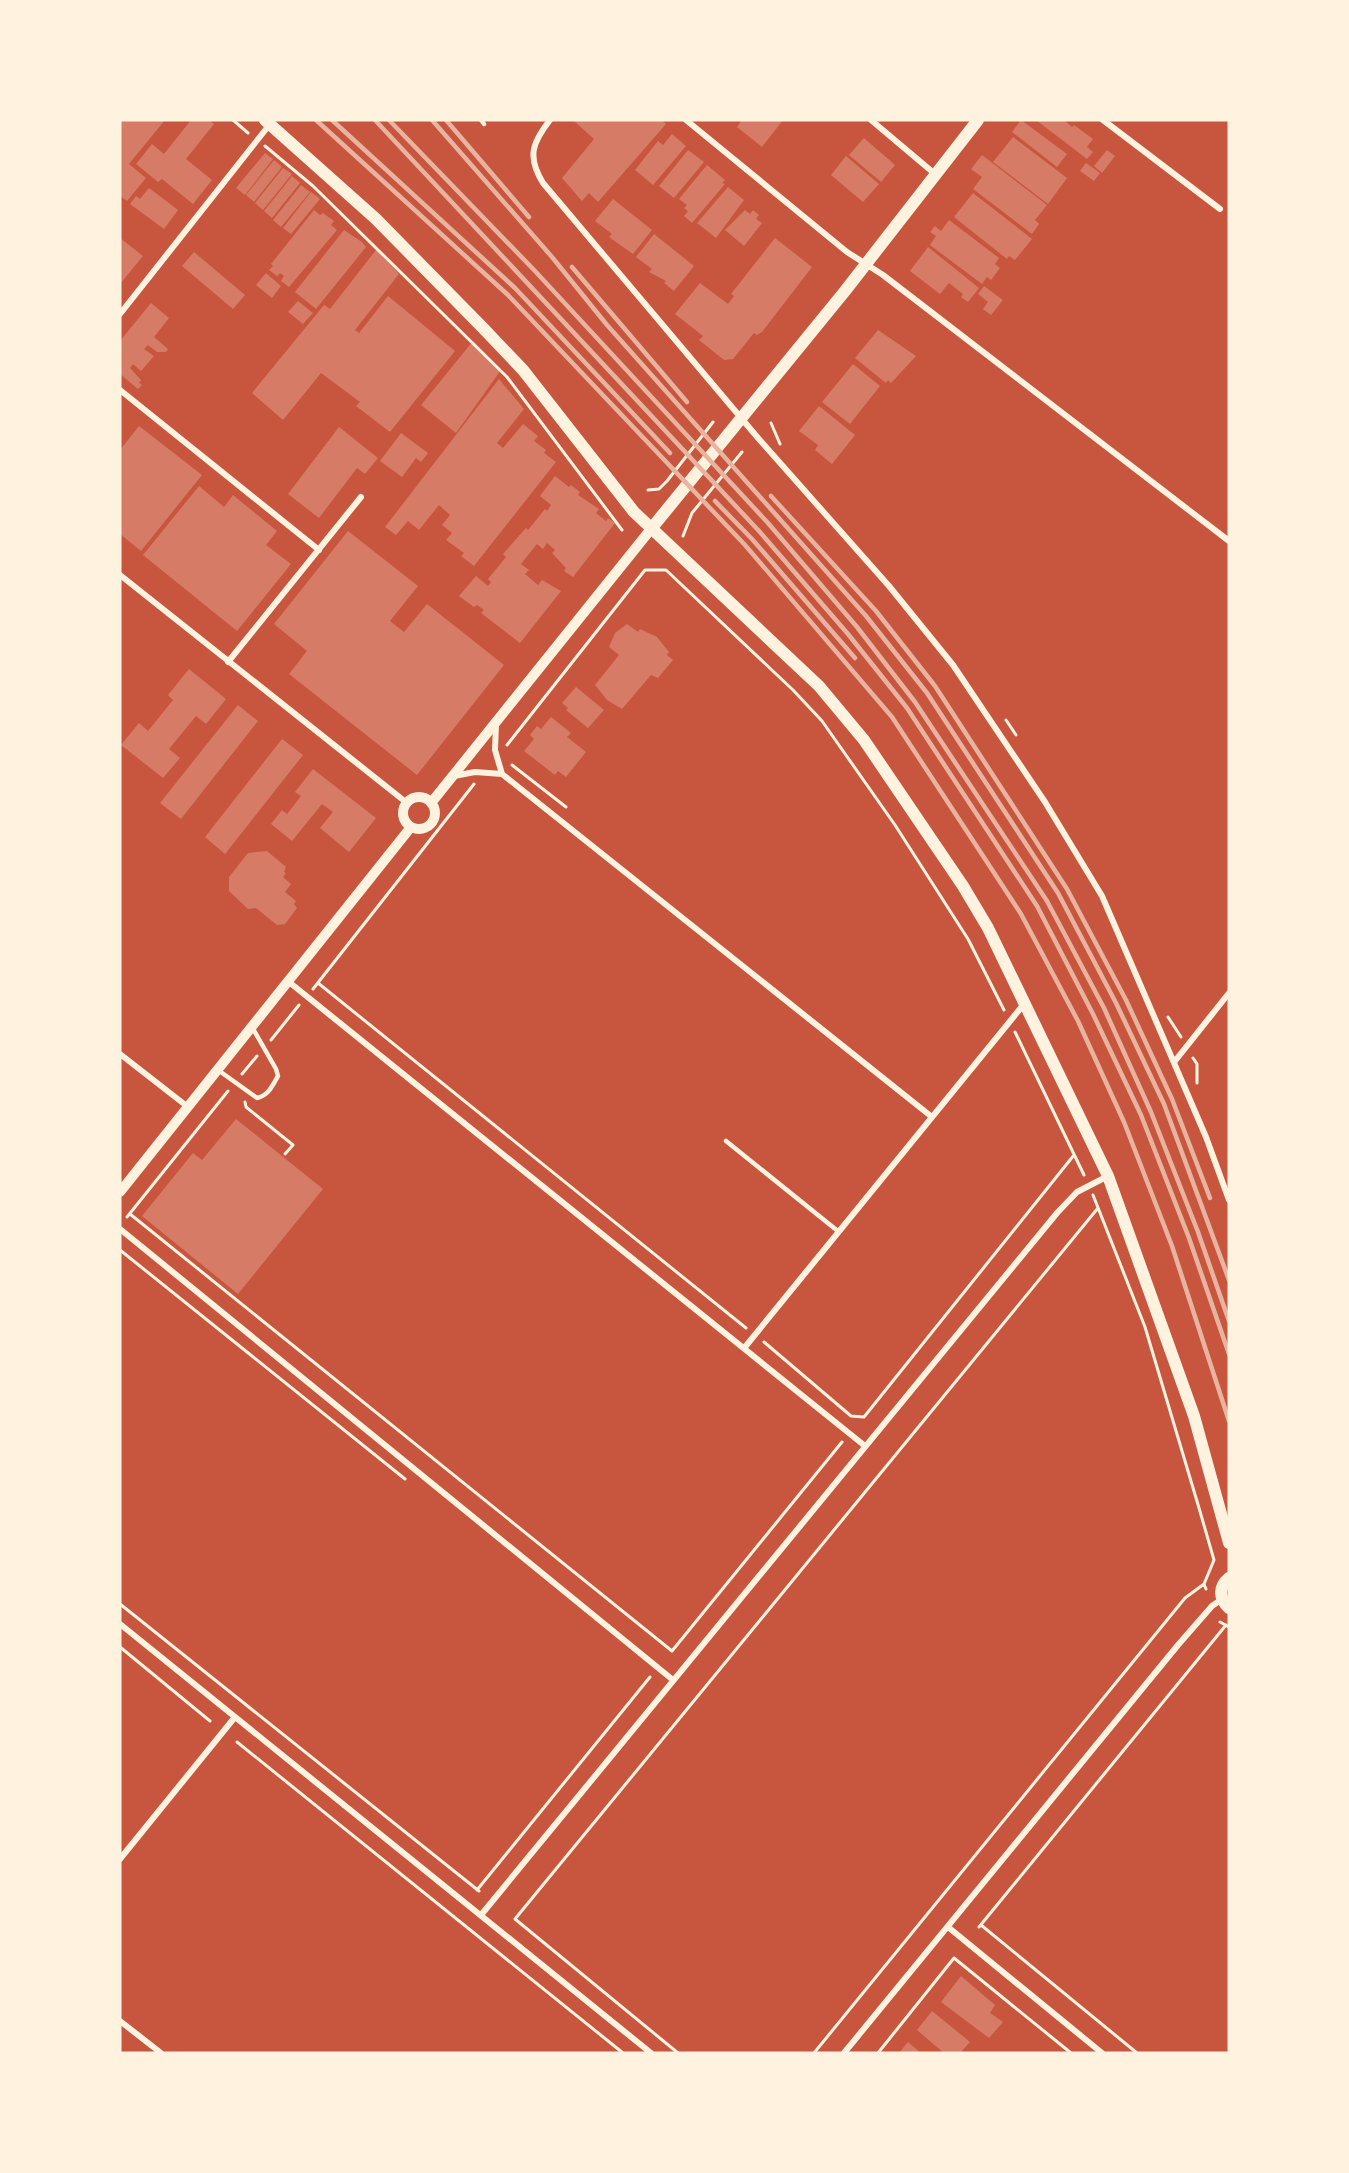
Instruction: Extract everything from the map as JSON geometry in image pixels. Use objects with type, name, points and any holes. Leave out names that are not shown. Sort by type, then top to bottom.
[{"type":"main road","points":[[651,529],[739,422],[978,120]]},
{"type":"main road","points":[[268,122],[376,219],[504,349],[634,512],[819,686],[864,740],[963,886],[988,928],[1108,1176],[1194,1416],[1229,1543]]},
{"type":"main road","points":[[1221,1604],[1222,1586],[1229,1578]]},
{"type":"street","points":[[550,120],[532,156],[533,167],[543,183],[739,422],[889,586],[953,664],[1045,802],[1102,896],[1175,1061],[1229,1200]]},
{"type":"street","points":[[686,120],[865,264],[883,275],[1229,541]]},
{"type":"street","points":[[871,120],[935,174]]},
{"type":"street","points":[[1103,120],[1220,209]]},
{"type":"street","points":[[120,314],[258,140],[268,122]]},
{"type":"street","points":[[120,390],[319,550]]},
{"type":"street","points":[[228,662],[361,497]]},
{"type":"street","points":[[431,802],[651,529]]},
{"type":"street","points":[[120,575],[407,803]]},
{"type":"street","points":[[496,722],[497,759],[502,774]]},
{"type":"street","points":[[453,776],[488,772],[502,774],[932,1117]]},
{"type":"street","points":[[418,797],[431,802],[435,812],[432,824],[423,829],[411,827],[404,815],[407,803],[418,797]]},
{"type":"street","points":[[120,1192],[411,827]]},
{"type":"street","points":[[289,982],[745,1347],[865,1446]]},
{"type":"street","points":[[1175,1061],[1229,993]]},
{"type":"street","points":[[745,1347],[1024,1004]]},
{"type":"street","points":[[120,1054],[188,1107]]},
{"type":"street","points":[[481,1915],[1057,1213],[1077,1192],[1108,1176]]},
{"type":"street","points":[[120,1229],[673,1680]]},
{"type":"street","points":[[844,2053],[1221,1604]]},
{"type":"street","points":[[120,1624],[651,2053]]},
{"type":"street","points":[[120,1859],[235,1717]]},
{"type":"street","points":[[948,1928],[1102,2053]]},
{"type":"street","points":[[120,2021],[161,2053]]},
{"type":"lane","points":[[218,1070],[257,1098],[265,1096],[278,1076],[252,1027]]},
{"type":"lane","points":[[726,1141],[839,1232]]},
{"type":"path","points":[[232,120],[313,186],[507,377],[622,530]]},
{"type":"path","points":[[648,490],[659,489],[663,485],[713,423]]},
{"type":"path","points":[[683,536],[692,513],[742,452]]},
{"type":"path","points":[[497,759],[645,570],[666,570],[794,690],[822,722],[895,825],[968,939],[1010,1021],[1089,1186],[1145,1327],[1214,1560],[1204,1584],[1185,1598],[814,2053]]},
{"type":"path","points":[[509,762],[574,814]]},
{"type":"path","points":[[235,1084],[318,983],[475,783],[488,772]]},
{"type":"path","points":[[318,983],[747,1328]]},
{"type":"path","points":[[285,1154],[293,1145],[246,1107],[244,1101],[230,1089],[128,1215],[672,1651],[843,1442],[834,1435]]},
{"type":"path","points":[[764,1342],[851,1416],[864,1417],[1074,1155]]},
{"type":"path","points":[[678,2053],[514,1919],[1098,1208]]},
{"type":"path","points":[[120,1250],[409,1482]]},
{"type":"path","points":[[1137,2053],[980,1926],[1227,1626],[1219,1621],[1221,1604],[1204,1584]]},
{"type":"path","points":[[120,1604],[478,1890],[651,1676]]},
{"type":"path","points":[[120,1647],[210,1721]]},
{"type":"path","points":[[237,1743],[623,2053]]},
{"type":"path","points":[[878,2053],[954,1959],[1071,2053]]},
{"type":"building","points":[[120,120],[165,120],[129,164],[146,178],[127,201],[120,196]]},
{"type":"building","points":[[191,120],[209,120],[214,124],[186,159],[212,180],[193,204],[162,179],[158,182],[136,164],[152,144],[164,154]]},
{"type":"building","points":[[573,120],[662,120],[666,124],[598,202],[589,193],[582,201],[562,178],[594,139]]},
{"type":"building","points":[[742,120],[783,120],[762,147],[737,127]]},
{"type":"building","points":[[1021,120],[1067,154],[1057,167],[1012,132]]},
{"type":"building","points":[[1036,120],[1064,120],[1072,127],[1074,125],[1093,139],[1087,147],[1093,152],[1087,159]]},
{"type":"building","points":[[672,134],[686,146],[653,185],[635,170],[658,141],[663,145]]},
{"type":"building","points":[[1013,137],[1067,178],[1048,204],[993,162]]},
{"type":"building","points":[[864,138],[895,165],[881,182],[849,155]]},
{"type":"building","points":[[688,150],[704,162],[674,198],[659,186]]},
{"type":"building","points":[[1107,150],[1115,156],[1102,173],[1094,166]]},
{"type":"building","points":[[265,153],[273,159],[245,195],[236,188]]},
{"type":"building","points":[[982,155],[1047,205],[1035,220],[1039,224],[1032,234],[973,189],[982,177],[971,169]]},
{"type":"building","points":[[846,156],[879,184],[863,202],[831,175]]},
{"type":"building","points":[[274,160],[282,167],[254,202],[246,195]]},
{"type":"building","points":[[1086,163],[1100,173],[1094,181],[1080,171]]},
{"type":"building","points":[[707,165],[725,180],[722,183],[725,184],[692,223],[684,216],[688,211],[684,208],[687,205],[679,199]]},
{"type":"building","points":[[283,168],[292,174],[263,210],[255,203]]},
{"type":"building","points":[[292,176],[300,183],[272,218],[264,211]]},
{"type":"building","points":[[301,185],[310,192],[281,227],[273,220]]},
{"type":"building","points":[[728,187],[744,200],[716,238],[697,223]]},
{"type":"building","points":[[149,188],[178,210],[164,229],[130,204],[136,196],[140,199]]},
{"type":"building","points":[[311,192],[320,199],[291,234],[283,228]]},
{"type":"building","points":[[973,193],[1032,239],[1015,260],[1009,256],[1007,259],[954,217]]},
{"type":"building","points":[[613,199],[652,230],[633,254],[609,237],[612,234],[595,221]]},
{"type":"building","points":[[314,210],[334,221],[331,225],[337,230],[289,287],[281,281],[284,276],[280,273],[277,276],[269,270],[273,266],[271,264]]},
{"type":"building","points":[[745,210],[750,214],[753,210],[759,215],[756,219],[762,223],[744,246],[725,230]]},
{"type":"building","points":[[949,220],[999,258],[995,264],[1000,268],[991,280],[987,277],[982,284],[930,245],[936,236],[930,232],[935,226],[941,231]]},
{"type":"building","points":[[344,230],[366,247],[316,309],[295,292]]},
{"type":"building","points":[[654,234],[694,266],[674,291],[664,283],[666,281],[649,272],[652,269],[636,257]]},
{"type":"building","points":[[120,238],[143,256],[120,284]]},
{"type":"building","points":[[775,238],[812,267],[762,332],[757,335],[754,333],[733,359],[724,360],[699,340],[703,336],[675,314],[700,283],[728,304],[734,296],[731,294]]},
{"type":"building","points":[[928,247],[979,288],[968,302],[961,297],[963,294],[949,283],[940,294],[910,271]]},
{"type":"building","points":[[376,250],[399,274],[355,330],[359,333],[388,296],[455,351],[390,432],[356,406],[360,402],[321,373],[283,420],[252,393],[324,305],[330,309]]},
{"type":"building","points":[[194,252],[245,295],[233,309],[182,266]]},
{"type":"building","points":[[266,273],[281,286],[272,298],[256,285]]},
{"type":"building","points":[[984,286],[1003,300],[991,315],[983,309],[988,302],[978,294]]},
{"type":"building","points":[[298,301],[313,313],[303,324],[288,312]]},
{"type":"building","points":[[151,303],[169,318],[154,337],[168,349],[166,352],[157,352],[148,345],[144,349],[154,356],[141,371],[133,364],[130,368],[141,380],[139,383],[142,385],[138,389],[120,374],[120,341]]},
{"type":"building","points":[[878,330],[916,356],[891,383],[888,380],[886,383],[855,358]]},
{"type":"building","points":[[473,341],[501,370],[456,433],[421,405]]},
{"type":"building","points":[[853,364],[880,386],[850,424],[822,402]]},
{"type":"building","points":[[499,379],[524,409],[497,443],[503,448],[523,424],[538,436],[534,441],[556,462],[474,566],[461,556],[464,553],[446,540],[452,533],[442,525],[450,515],[439,505],[419,530],[408,521],[396,535],[385,527]]},
{"type":"building","points":[[819,406],[855,435],[832,464],[815,450],[818,445],[799,431]]},
{"type":"building","points":[[139,426],[202,475],[141,551],[120,534],[120,450]]},
{"type":"building","points":[[339,427],[378,458],[365,474],[357,468],[319,518],[288,494]]},
{"type":"building","points":[[401,433],[428,453],[421,462],[416,458],[402,477],[380,461]]},
{"type":"building","points":[[555,476],[580,492],[578,495],[599,509],[596,513],[606,521],[608,518],[615,523],[573,577],[564,571],[566,568],[552,553],[555,550],[547,543],[543,549],[537,544],[521,564],[529,570],[525,574],[538,585],[542,580],[561,591],[520,643],[481,613],[484,610],[477,605],[474,607],[459,596],[476,576],[488,586],[491,582],[488,579],[506,557],[503,554],[551,505],[540,496]]},
{"type":"building","points":[[199,486],[224,507],[233,495],[277,531],[266,545],[291,564],[237,631],[143,555]]},
{"type":"building","points":[[348,531],[418,586],[390,621],[404,632],[427,604],[504,665],[417,775],[289,674],[307,651],[274,624]]},
{"type":"building","points":[[627,624],[638,632],[640,629],[657,637],[669,652],[667,655],[673,660],[658,678],[651,675],[622,709],[607,700],[595,685],[619,655],[609,647],[615,633]]},
{"type":"building","points":[[189,669],[226,699],[206,724],[196,716],[169,749],[180,758],[163,778],[121,745],[139,723],[148,731],[173,700],[168,695]]},
{"type":"building","points":[[576,687],[604,710],[588,728],[566,710],[568,708],[562,703]]},
{"type":"building","points":[[238,705],[258,721],[181,819],[160,803]]},
{"type":"building","points":[[551,717],[571,733],[567,737],[586,752],[566,777],[558,771],[555,775],[524,751],[534,739],[530,735],[537,726],[541,729]]},
{"type":"building","points":[[282,739],[303,755],[225,854],[205,837]]},
{"type":"building","points":[[313,769],[376,818],[349,852],[320,828],[333,812],[322,804],[292,841],[271,824],[282,810],[287,814],[301,796],[295,792]]},
{"type":"building","points":[[267,851],[286,867],[283,877],[291,884],[285,892],[296,901],[294,904],[297,908],[285,924],[277,925],[256,908],[248,909],[229,891],[229,877],[248,853]]},
{"type":"building","points":[[236,1119],[323,1189],[238,1294],[142,1216],[193,1153],[202,1160]]},
{"type":"building","points":[[961,1976],[995,2005],[990,2013],[1003,2022],[989,2038],[941,2002]]},
{"type":"building","points":[[932,2011],[970,2042],[960,2053],[944,2053],[917,2030]]},
{"type":"building","points":[[908,2042],[921,2053],[899,2053]]},
{"type":"railway","points":[[316,120],[508,295],[745,545],[892,717],[1021,914],[1078,1021],[1124,1122],[1172,1246],[1229,1421]]},
{"type":"railway","points":[[332,120],[515,288],[670,453]]},
{"type":"railway","points":[[375,120],[759,531],[848,634],[907,708],[1037,906],[1093,1014],[1141,1115],[1189,1238],[1229,1354]]},
{"type":"railway","points":[[389,120],[535,271],[768,523],[857,627],[915,702],[1047,901],[1104,1008],[1151,1112],[1198,1232],[1229,1321]]},
{"type":"railway","points":[[432,120],[552,257],[607,325],[866,616],[927,693],[1058,893],[1116,1003],[1164,1104],[1229,1280]]},
{"type":"railway","points":[[446,120],[529,217]]},
{"type":"railway","points":[[572,267],[687,402]]},
{"type":"railway","points":[[771,496],[876,611],[935,686],[1067,889],[1126,1000],[1172,1099],[1210,1198]]},
{"type":"railway","points":[[715,501],[752,539],[855,658]]}]
